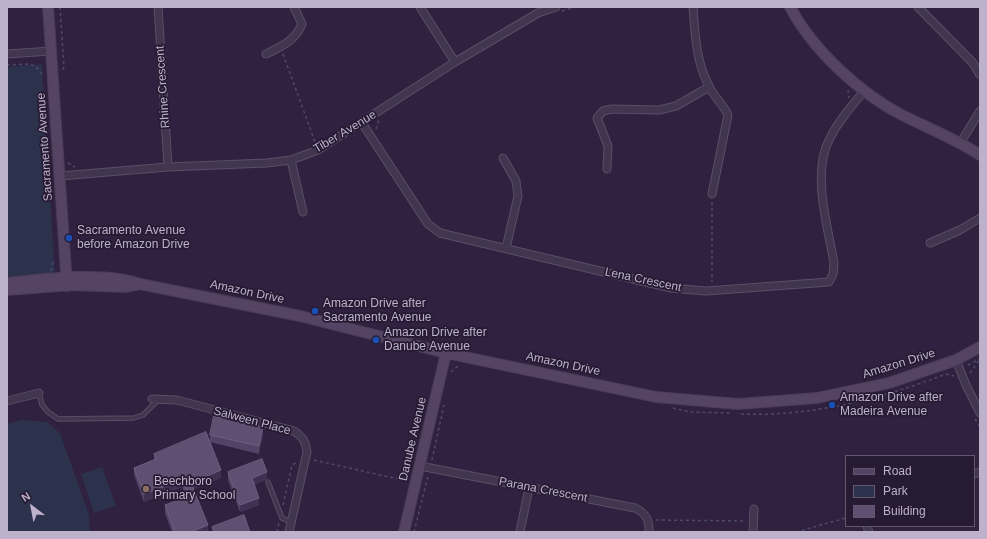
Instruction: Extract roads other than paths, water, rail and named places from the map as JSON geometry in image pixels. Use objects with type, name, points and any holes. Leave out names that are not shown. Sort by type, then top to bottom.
[{"type":"street","name":"Sacramento Avenue","points":[[48,7],[60,176],[64,260],[67,282]]},
{"type":"street","name":"Rhine Crescent","points":[[158,7],[168,167]]},
{"type":"street","points":[[266,54],[289,42],[298,34],[302,24],[294,7]]},
{"type":"street","points":[[420,7],[455,62]]},
{"type":"street","points":[[693,7],[698,57],[709,87],[724,105],[728,115],[712,194]]},
{"type":"street","points":[[790,7],[795,17],[826,56],[864,91],[902,115],[961,142],[980,155]]},
{"type":"street","points":[[918,7],[973,63],[980,75]]},
{"type":"street","name":"Tiber Avenue","points":[[60,176],[168,167],[267,163],[291,160],[318,150],[455,62],[538,13],[557,10]]},
{"type":"street","points":[[7,54],[51,51]]},
{"type":"street","points":[[607,170],[608,146],[597,118],[603,111],[612,109],[659,110],[676,106],[709,87]]},
{"type":"street","name":"Lena Crescent","points":[[362,123],[428,224],[440,233],[671,288],[712,291],[829,282],[833,274],[834,263],[820,178],[826,148],[840,121],[864,91]]},
{"type":"street","points":[[961,142],[980,110]]},
{"type":"street","points":[[503,158],[516,180],[518,196],[506,248]]},
{"type":"street","points":[[291,160],[303,212]]},
{"type":"street","points":[[930,243],[960,230],[980,218]]},
{"type":"street","name":"Amazon Drive","points":[[7,283],[128,279],[140,284],[300,316],[446,352],[656,397],[738,404],[817,398],[889,383],[958,364],[980,347]]},
{"type":"street","name":"Amazon Drive","points":[[7,290],[67,282]]},
{"type":"street","name":"Danube Avenue","points":[[404,532],[416,483],[425,467],[446,352]]},
{"type":"street","points":[[958,364],[964,382],[980,413]]},
{"type":"street","points":[[7,401],[39,393]]},
{"type":"street","name":"Salween Place","points":[[155,399],[177,400],[294,431],[306,442],[305,461],[288,532]]},
{"type":"street","name":"Parana Crescent","points":[[425,467],[635,508],[643,512],[649,520],[649,532]]},
{"type":"street","points":[[520,532],[529,488]]},
{"type":"street","points":[[753,532],[754,509]]},
{"type":"lane","points":[[39,393],[42,405],[48,412],[58,419],[134,418],[143,415],[155,399]]},
{"type":"lane","points":[[268,482],[282,518],[291,522]]},
{"type":"place","name":"Sacramento Avenue before Amazon Drive","points":[[69,238]]},
{"type":"place","name":"Amazon Drive after Sacramento Avenue","points":[[315,311]]},
{"type":"place","name":"Amazon Drive after Danube Avenue","points":[[376,340]]},
{"type":"place","name":"Amazon Drive after Madeira Avenue","points":[[832,405]]},
{"type":"place","name":"Beechboro Primary School","points":[[146,489]]}]
